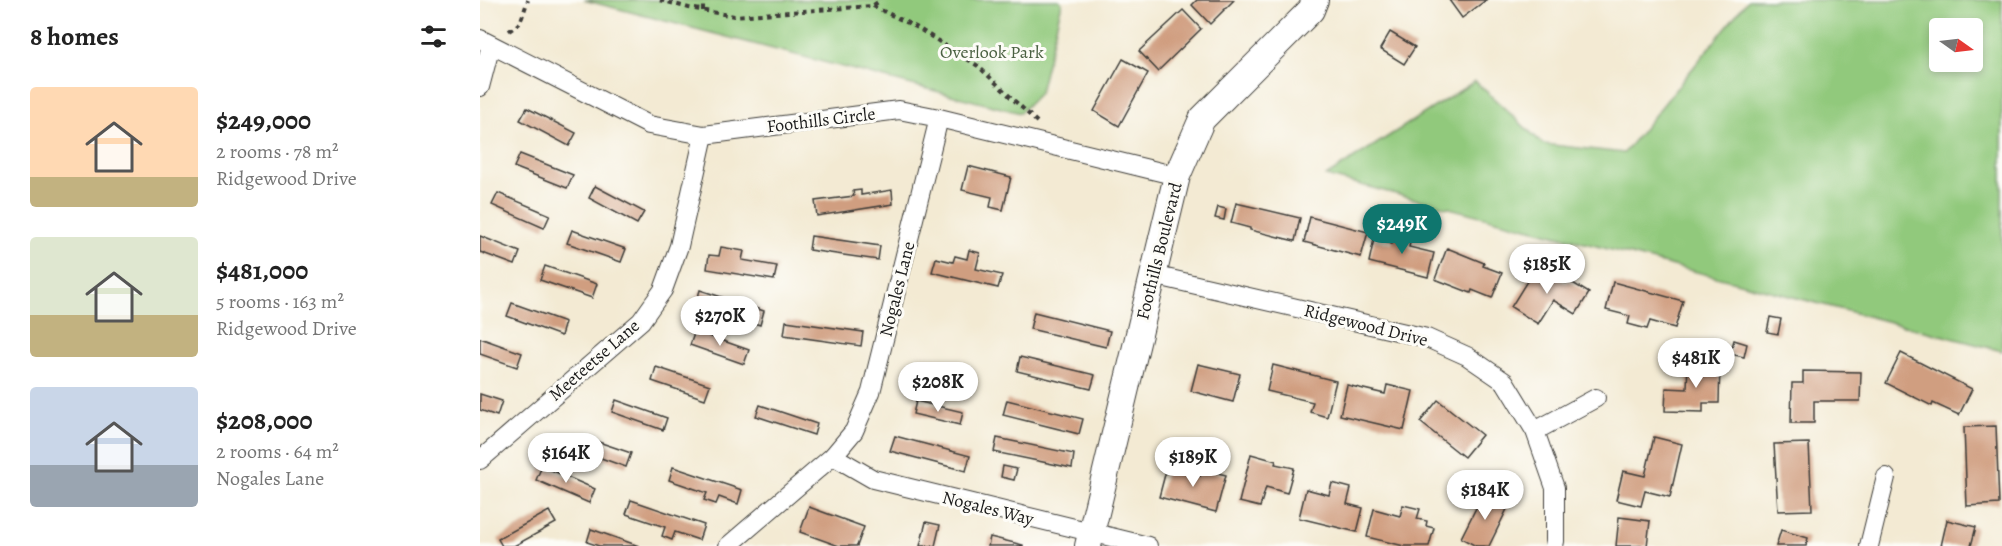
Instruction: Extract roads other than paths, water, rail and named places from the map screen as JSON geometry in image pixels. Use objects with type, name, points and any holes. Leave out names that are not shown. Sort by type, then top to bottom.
[{"type":"street","name":"Foothills Boulevard","points":[[1090,539],[1177,176],[1202,120],[1311,10],[1315,0]]},
{"type":"street","name":"Foothills Circle","points":[[485,42],[649,124],[704,135],[898,111],[939,118],[1177,176]]},
{"type":"street","points":[[480,87],[485,42]]},
{"type":"street","name":"Nogales Lane","points":[[728,546],[833,456],[854,431],[871,392],[939,118]]},
{"type":"street","name":"Meeteetse Lane","points":[[480,460],[641,321],[663,290],[679,246],[704,135]]},
{"type":"street","name":"Ridgewood Drive","points":[[1153,275],[1427,338],[1467,357],[1505,382],[1535,431],[1555,488],[1556,540],[1554,546]]},
{"type":"street","points":[[1535,431],[1596,398]]},
{"type":"street","name":"Nogales Way","points":[[833,456],[873,479],[1090,539],[1148,546]]},
{"type":"street","points":[[1869,546],[1886,477]]},
{"type":"park label","name":"Overlook Park","points":[[992,52]]}]
